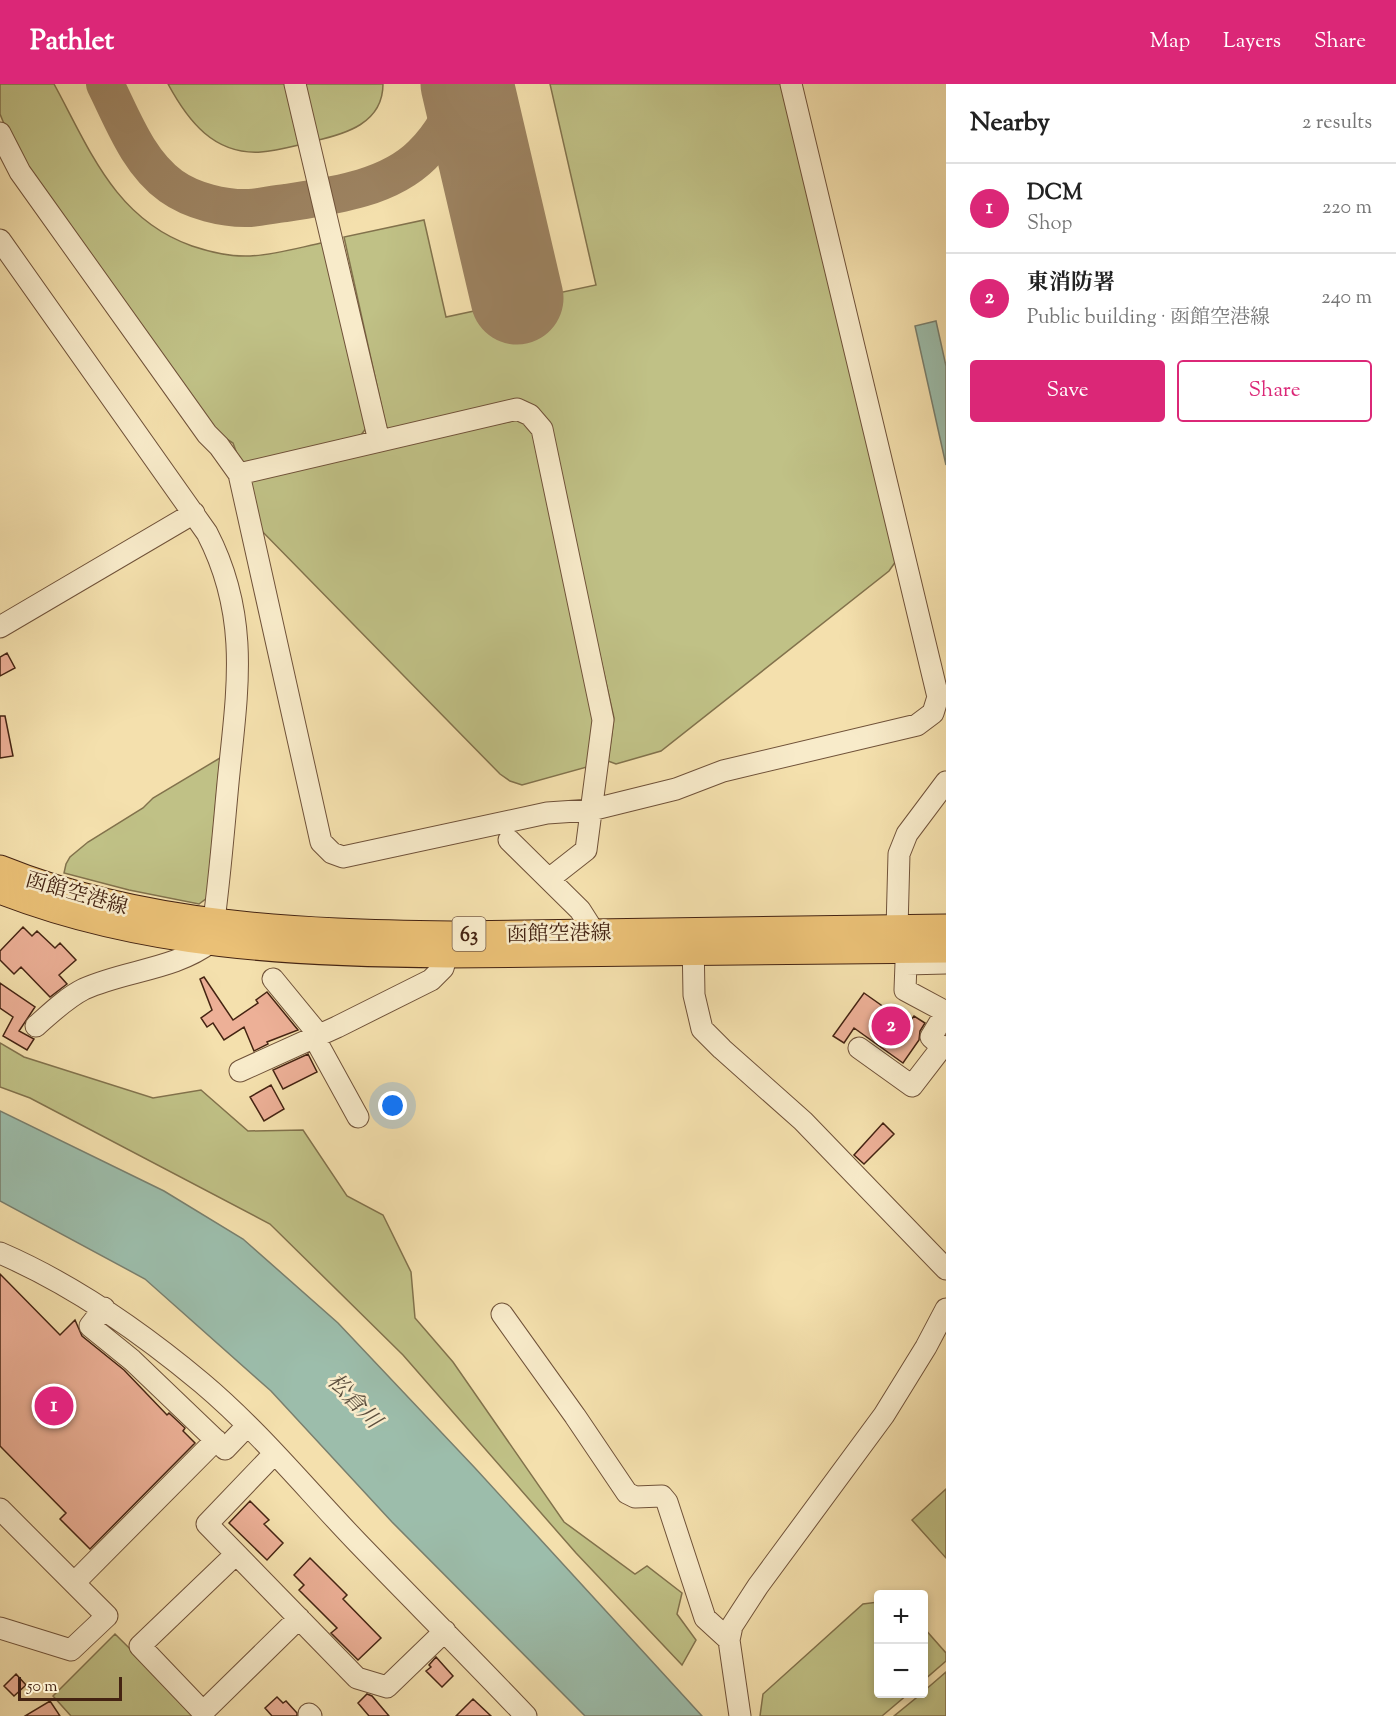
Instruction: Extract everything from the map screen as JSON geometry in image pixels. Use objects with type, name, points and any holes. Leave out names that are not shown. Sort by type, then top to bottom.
[{"type":"main road","name":"函館空港線","points":[[0,869],[67,892],[213,933]]},
{"type":"main road","name":"函館空港線","points":[[0,890],[43,906],[157,934],[330,932],[450,944],[693,941],[905,943],[946,949]]},
{"type":"main road","name":"函館空港線","points":[[905,943],[946,928]]},
{"type":"street","points":[[295,84],[379,441]]},
{"type":"street","points":[[0,133],[20,172],[207,434],[219,446],[239,474],[321,842],[332,853],[343,857],[547,813],[591,810],[676,789],[723,771],[917,725],[933,713],[938,697],[790,84]]},
{"type":"street","points":[[4,253],[194,513],[215,549],[224,572],[231,596],[238,646],[237,692],[213,933],[198,952],[182,959],[86,988],[68,998],[36,1026]]},
{"type":"street","points":[[239,474],[517,409],[530,415],[542,429],[603,720],[586,850],[556,874]]},
{"type":"street","points":[[0,627],[194,513]]},
{"type":"street","points":[[859,1048],[912,1086],[942,1047],[930,1037],[946,1012],[905,990],[905,943],[899,854],[907,834],[946,782]]},
{"type":"street","points":[[509,840],[556,874],[580,910],[596,942]]},
{"type":"street","points":[[693,941],[694,995],[702,1029],[803,1121],[946,1269]]},
{"type":"street","points":[[905,943],[946,963]]},
{"type":"street","points":[[240,1071],[431,980],[443,968],[450,944]]},
{"type":"street","points":[[273,979],[317,1036],[358,1117]]},
{"type":"street","points":[[0,1253],[21,1262],[104,1308],[202,1384],[248,1426],[526,1716]]},
{"type":"street","points":[[104,1308],[90,1326],[132,1360],[225,1449],[248,1426]]},
{"type":"street","points":[[740,1716],[730,1633],[758,1586],[884,1415],[926,1347],[946,1309]]},
{"type":"street","points":[[502,1314],[576,1416],[627,1493],[635,1497],[662,1496],[667,1502],[705,1618],[730,1633]]},
{"type":"street","points":[[74,1583],[216,1440]]},
{"type":"street","points":[[274,1454],[207,1524],[236,1554],[357,1678],[387,1687],[445,1630]]},
{"type":"street","points":[[0,1509],[107,1616],[71,1650],[0,1628]]},
{"type":"street","points":[[236,1554],[140,1646],[203,1712],[299,1618]]},
{"type":"green space","points":[[0,84],[54,84],[108,180],[143,219],[165,234],[206,250],[243,256],[269,254],[326,242],[367,427],[361,435],[241,465],[233,443],[222,436],[195,406],[31,177],[11,141],[0,114]]},
{"type":"green space","points":[[168,84],[289,84],[303,144],[261,152],[229,148],[216,142],[194,123]]},
{"type":"green space","points":[[301,84],[383,84],[377,108],[370,117],[350,130],[314,141]]},
{"type":"green space","points":[[550,84],[784,84],[896,561],[889,571],[661,751],[616,764],[608,761],[614,718],[548,425],[538,410],[387,431],[344,237],[424,220],[446,317],[596,285]]},
{"type":"green space","points":[[517,420],[534,427],[598,716],[587,767],[522,785],[500,774],[253,522],[245,477]]},
{"type":"green space","points":[[220,758],[207,898],[199,904],[129,890],[64,873],[70,857],[88,842],[143,808],[153,798]]},
{"type":"green space","points":[[0,1043],[24,1057],[153,1098],[201,1090],[248,1131],[303,1130],[347,1196],[383,1215],[411,1272],[415,1318],[453,1362],[564,1522],[635,1574],[647,1566],[682,1593],[677,1614],[696,1640],[682,1665],[576,1553],[403,1355],[270,1224],[30,1098],[0,1087]]},
{"type":"green space","points":[[946,1489],[946,1558],[912,1520]]},
{"type":"green space","points":[[874,1603],[874,1698],[903,1698],[882,1716],[760,1716],[763,1694],[863,1604]]},
{"type":"green space","points":[[928,1633],[946,1653],[946,1661],[928,1677]]},
{"type":"green space","points":[[115,1634],[198,1716],[71,1716],[53,1696]]},
{"type":"green space","points":[[946,1672],[946,1716],[894,1716],[916,1698],[928,1698],[928,1688]]},
{"type":"water","points":[[936,321],[946,366],[946,465],[915,326]]},
{"type":"water","name":"松倉川","points":[[0,1111],[164,1191],[243,1239],[338,1323],[475,1468],[702,1716],[585,1716],[392,1522],[271,1391],[145,1279],[0,1201]]},
{"type":"building","points":[[7,653],[15,668],[0,676],[0,657]]},
{"type":"building","points":[[0,716],[5,716],[13,756],[0,758]]},
{"type":"building","points":[[23,927],[32,936],[37,931],[55,948],[60,943],[76,960],[59,975],[67,984],[50,997],[21,967],[14,974],[0,960],[0,951]]},
{"type":"building","points":[[204,977],[233,1020],[258,1003],[256,1000],[267,992],[298,1030],[267,1042],[268,1044],[254,1051],[244,1027],[224,1040],[213,1023],[207,1027],[201,1018],[212,1010],[200,979]]},
{"type":"building","points":[[0,983],[35,1007],[19,1031],[34,1039],[27,1050],[3,1036],[13,1017],[0,1008]]},
{"type":"building","points":[[864,993],[908,1024],[914,1016],[925,1023],[920,1031],[919,1040],[903,1063],[854,1028],[844,1043],[833,1036]]},
{"type":"building","points":[[308,1054],[317,1072],[283,1089],[273,1070]]},
{"type":"building","points":[[271,1085],[284,1109],[264,1121],[250,1097]]},
{"type":"building","points":[[883,1123],[894,1134],[864,1164],[854,1155]]},
{"type":"building","points":[[0,1274],[60,1335],[75,1320],[82,1336],[124,1370],[167,1415],[169,1413],[185,1428],[183,1431],[195,1443],[90,1549],[60,1519],[66,1513],[0,1446]]},
{"type":"building","points":[[250,1501],[269,1520],[264,1524],[283,1543],[267,1560],[229,1523]]},
{"type":"building","points":[[310,1558],[347,1595],[343,1599],[381,1638],[358,1660],[331,1633],[337,1628],[299,1590],[304,1585],[294,1575]]},
{"type":"building","points":[[436,1657],[453,1676],[442,1687],[426,1671]]},
{"type":"building","points":[[16,1674],[26,1685],[14,1696],[4,1686]]},
{"type":"building","points":[[367,1694],[372,1696],[389,1716],[369,1716],[358,1703]]},
{"type":"building","points":[[277,1697],[283,1703],[286,1701],[297,1716],[272,1716],[265,1708]]},
{"type":"building","points":[[473,1699],[491,1716],[456,1716]]},
{"type":"building","points":[[50,1701],[60,1716],[25,1716]]},
{"type":"taxiway","points":[[105,84],[132,140],[159,176],[179,191],[198,200],[240,208],[340,194],[393,176],[408,167],[435,140],[447,122],[460,84]]},
{"type":"runway","points":[[467,84],[517,298]]},
{"type":"place","name":"東消防署","points":[[891,1026]]},
{"type":"place","name":"DCM","points":[[54,1406]]}]
